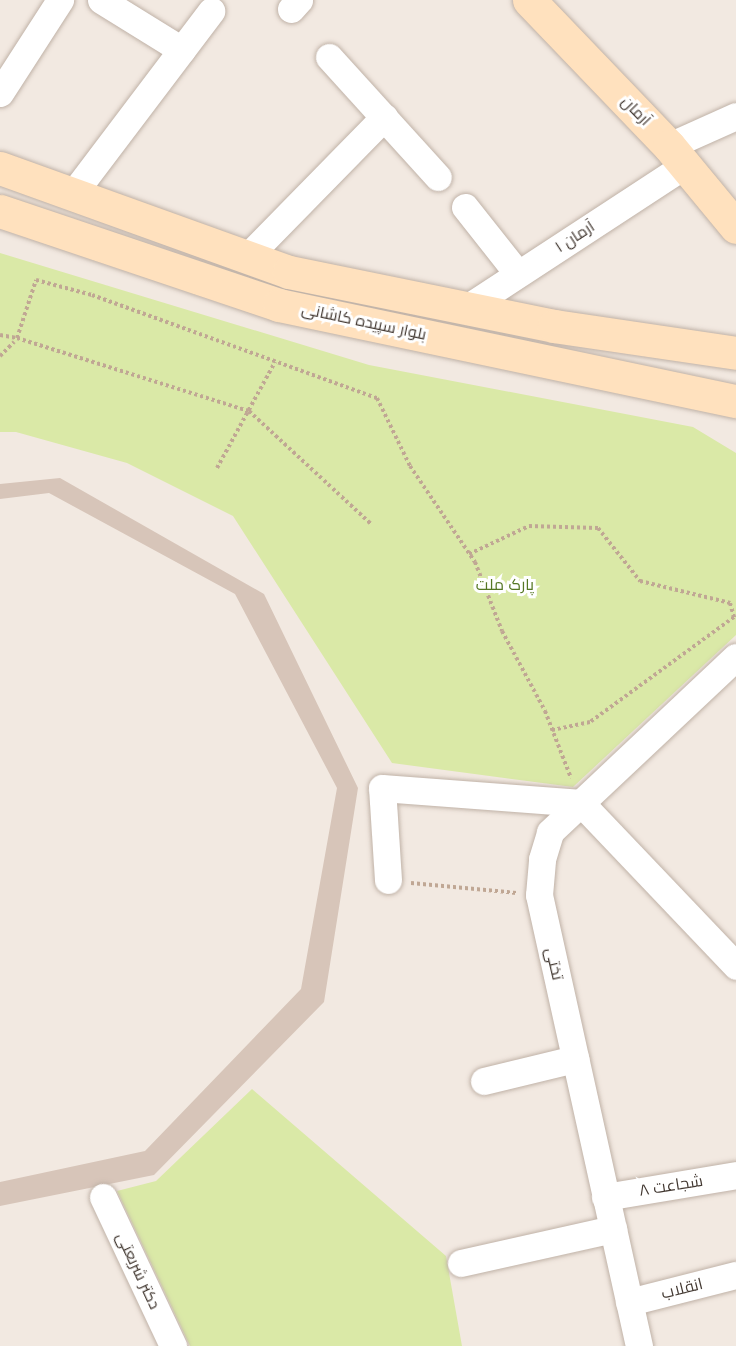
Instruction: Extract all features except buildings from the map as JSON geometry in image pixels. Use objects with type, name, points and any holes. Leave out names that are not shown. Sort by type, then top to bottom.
[{"type":"main road","name":"آرمان","points":[[529,0],[677,155],[736,227]]},
{"type":"main road","name":"بلوار سپیده کاشانی","points":[[0,168],[289,272],[465,309],[736,353]]},
{"type":"main road","name":"بلوار سپیده کاشانی","points":[[0,211],[279,305],[736,401]]},
{"type":"street","points":[[0,93],[9,57],[60,0]]},
{"type":"street","points":[[101,0],[182,50]]},
{"type":"street","points":[[72,195],[212,11]]},
{"type":"street","points":[[329,57],[438,177]]},
{"type":"street","name":"آرمان ۱","points":[[465,309],[518,274],[677,155],[736,116]]},
{"type":"street","points":[[247,257],[384,117]]},
{"type":"street","points":[[465,207],[518,274]]},
{"type":"street","name":"تختی","points":[[639,1346],[539,895],[542,859],[550,832],[736,657]]},
{"type":"street","points":[[388,880],[382,788],[580,803],[736,966]]},
{"type":"street","points":[[484,1081],[575,1059]]},
{"type":"street","name":"شجاعت ۸","points":[[605,1197],[736,1175]]},
{"type":"street","name":"دکتر شریعتی","points":[[104,1197],[173,1346]]},
{"type":"street","points":[[461,1263],[613,1228]]},
{"type":"street","name":"انقلاب","points":[[629,1302],[736,1275]]},
{"type":"path","points":[[0,356],[16,340],[36,280],[92,295],[377,398],[410,466],[469,554],[502,631],[545,711],[580,803]]},
{"type":"path","points":[[0,335],[249,411],[371,524]]},
{"type":"path","points":[[217,468],[276,362]]},
{"type":"path","points":[[469,554],[529,526],[598,528],[640,581],[730,603],[734,617],[590,722],[552,730]]},
{"type":"path","points":[[388,880],[539,895]]},
{"type":"green space","name":"پارک ملت","points":[[0,253],[369,365],[693,427],[736,453],[736,635],[573,787],[392,763],[233,516],[127,463],[16,432],[0,432]]},
{"type":"green space","points":[[252,1089],[446,1256],[462,1346],[190,1346],[117,1191],[156,1181]]}]
